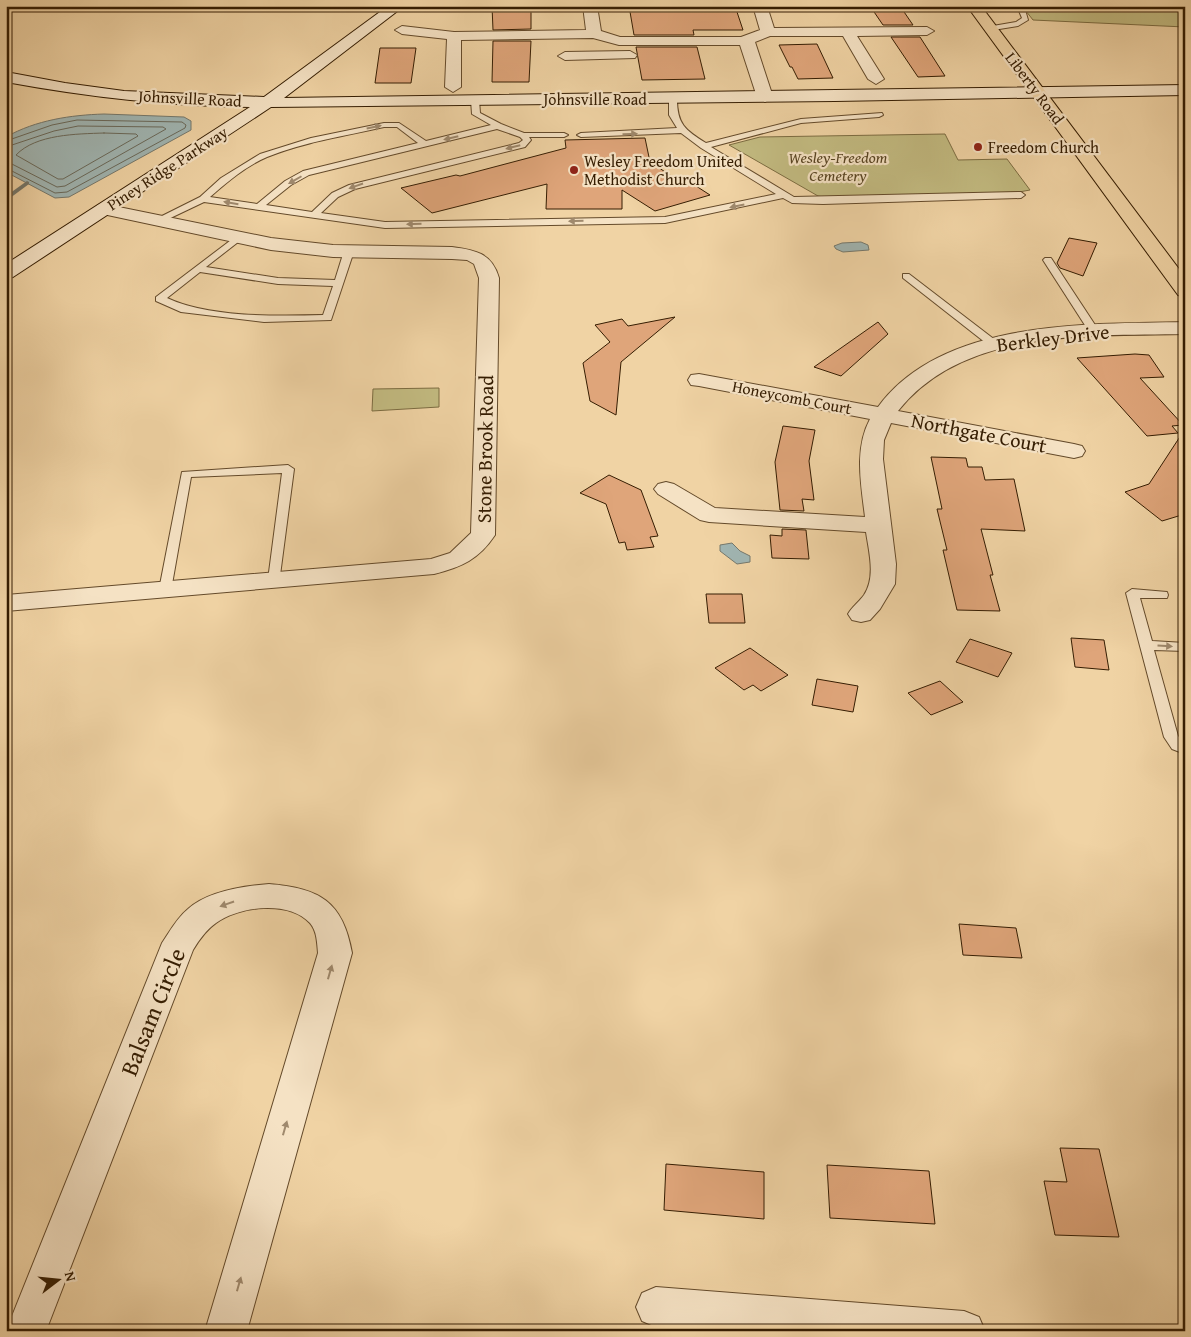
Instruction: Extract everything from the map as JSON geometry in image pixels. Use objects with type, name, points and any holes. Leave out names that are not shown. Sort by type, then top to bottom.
[{"type":"main road","name":"Liberty Road","points":[[974,6],[1185,291]]},
{"type":"street","points":[[6,8],[14,6]]},
{"type":"street","name":"Piney Ridge Parkway","points":[[6,272],[268,102],[397,6]]},
{"type":"street","points":[[590,6],[594,34]]},
{"type":"street","points":[[760,6],[768,32]]},
{"type":"street","points":[[402,30],[454,36],[594,34],[642,48],[707,54]]},
{"type":"street","points":[[565,56],[642,48],[743,41],[768,32],[927,31]]},
{"type":"street","points":[[848,32],[876,79]]},
{"type":"street","points":[[453,87],[454,36]]},
{"type":"street","points":[[743,41],[749,44],[765,98]]},
{"type":"street","name":"Johnsville Road","points":[[6,77],[113,93],[268,102],[765,98],[1185,90]]},
{"type":"street","name":"Stone Brook Road","points":[[6,603],[434,566],[458,558],[483,535],[489,278],[487,267],[483,260],[452,253],[349,251],[271,244],[104,209]]},
{"type":"street","name":"Berkley Drive","points":[[861,614],[875,601],[881,588],[884,563],[878,525],[873,440],[884,415],[893,401],[922,376],[968,352],[995,345],[1035,337],[1094,330],[1185,328]]},
{"type":"street","name":"Honeycomb Court","points":[[700,380],[884,415]]},
{"type":"street","name":"Northgate Court","points":[[884,415],[1074,451]]},
{"type":"street","points":[[666,490],[709,515],[878,525]]},
{"type":"street","name":"Balsam Circle","points":[[25,1331],[91,1169],[174,952],[190,927],[208,912],[249,898],[284,897],[306,903],[319,911],[330,925],[335,938],[335,953],[226,1331]]},
{"type":"street","points":[[656,1307],[964,1331]]},
{"type":"lane","points":[[990,29],[1018,24],[1026,19],[1020,6]]},
{"type":"lane","points":[[673,99],[673,115],[683,130],[704,146],[792,200],[823,201],[1021,195]]},
{"type":"lane","points":[[475,100],[476,114],[498,126],[523,135],[564,135]]},
{"type":"lane","points":[[704,146],[801,121],[879,116]]},
{"type":"lane","points":[[159,220],[203,198],[224,180],[263,156],[314,140],[384,125],[399,125],[425,144]]},
{"type":"lane","points":[[257,208],[288,183],[306,173],[498,126]]},
{"type":"lane","points":[[581,134],[683,130]]},
{"type":"lane","points":[[314,215],[335,195],[352,187],[522,145],[527,140],[523,135]]},
{"type":"lane","points":[[203,198],[257,208],[385,225],[664,220],[785,196]]},
{"type":"lane","points":[[239,237],[160,299],[181,310],[264,319],[326,318],[349,251]]},
{"type":"lane","points":[[1048,260],[1094,330]]},
{"type":"lane","points":[[199,269],[278,281],[338,283]]},
{"type":"lane","points":[[906,276],[995,345]]},
{"type":"lane","points":[[165,590],[186,474],[288,469],[274,580]]},
{"type":"lane","points":[[1162,595],[1132,593],[1171,737],[1177,745],[1185,749]]},
{"type":"lane","points":[[1145,645],[1185,647]]},
{"type":"green space","points":[[1022,6],[1180,6],[1185,11],[1185,27],[1033,20]]},
{"type":"green space","name":"Wesley-Freedom Cemetery","points":[[945,134],[958,160],[1007,159],[1030,190],[1019,192],[829,198],[818,196],[729,145],[760,137]]},
{"type":"green space","points":[[439,388],[439,407],[372,411],[373,389]]},
{"type":"water","points":[[104,114],[184,117],[191,121],[191,130],[69,197],[55,198],[6,172],[6,137],[29,126],[41,123],[79,116]]},
{"type":"water","points":[[861,242],[868,245],[869,250],[843,252],[834,246],[842,243]]},
{"type":"water","points":[[732,543],[740,551],[750,556],[750,562],[737,564],[720,551],[720,545]]},
{"type":"building","points":[[492,6],[531,6],[531,29],[493,30]]},
{"type":"building","points":[[629,6],[735,6],[743,30],[693,30],[694,35],[634,35]]},
{"type":"building","points":[[870,6],[900,6],[913,25],[883,25]]},
{"type":"building","points":[[891,37],[920,37],[945,76],[918,77]]},
{"type":"building","points":[[493,41],[531,41],[529,82],[492,82]]},
{"type":"building","points":[[817,44],[833,78],[798,79],[779,45]]},
{"type":"building","points":[[636,47],[697,47],[705,79],[642,80]]},
{"type":"building","points":[[380,48],[416,48],[411,83],[375,83]]},
{"type":"building","name":"Wesley Freedom United Methodist Church","points":[[645,138],[650,162],[676,179],[682,177],[710,195],[655,211],[622,190],[622,209],[546,209],[547,184],[432,213],[401,188],[456,175],[460,176],[566,148],[565,140]]},
{"type":"building","points":[[1069,238],[1097,243],[1083,276],[1060,268],[1057,263]]},
{"type":"building","points":[[675,317],[621,362],[616,415],[590,401],[583,363],[610,342],[595,325],[622,319],[628,326]]},
{"type":"building","points":[[878,322],[888,334],[841,376],[814,367]]},
{"type":"building","points":[[1135,354],[1149,355],[1164,377],[1140,378],[1183,425],[1172,426],[1178,433],[1147,436],[1077,358]]},
{"type":"building","points":[[783,426],[815,430],[809,461],[814,500],[802,499],[804,511],[780,510],[775,462]]},
{"type":"building","points":[[1185,429],[1185,514],[1162,521],[1125,492],[1149,484]]},
{"type":"building","points":[[931,457],[966,458],[968,467],[982,467],[985,480],[1014,479],[1025,531],[981,529],[993,575],[990,575],[1000,611],[957,610],[943,550],[947,550],[937,509],[942,509]]},
{"type":"building","points":[[609,475],[641,490],[658,536],[650,537],[654,547],[627,550],[625,542],[619,543],[606,504],[580,493]]},
{"type":"building","points":[[782,529],[806,530],[809,559],[772,558],[770,535],[782,536]]},
{"type":"building","points":[[706,594],[742,594],[745,623],[709,623]]},
{"type":"building","points":[[1071,638],[1104,640],[1109,670],[1075,667]]},
{"type":"building","points":[[970,639],[1012,653],[998,677],[956,662]]},
{"type":"building","points":[[750,648],[788,675],[761,691],[753,685],[744,690],[715,668]]},
{"type":"building","points":[[817,679],[858,686],[853,712],[812,705]]},
{"type":"building","points":[[940,681],[963,702],[931,715],[908,693]]},
{"type":"building","points":[[959,924],[1016,928],[1022,958],[963,955]]},
{"type":"building","points":[[1060,1148],[1099,1149],[1119,1237],[1055,1235],[1044,1181],[1067,1182]]},
{"type":"building","points":[[666,1164],[764,1172],[764,1219],[664,1210]]},
{"type":"building","points":[[827,1165],[929,1171],[935,1224],[830,1218]]},
{"type":"waterway","points":[[6,199],[27,183]]},
{"type":"place","name":"Freedom Church","points":[[978,147]]},
{"type":"place","name":"Wesley Freedom United Methodist Church","points":[[574,170]]}]
